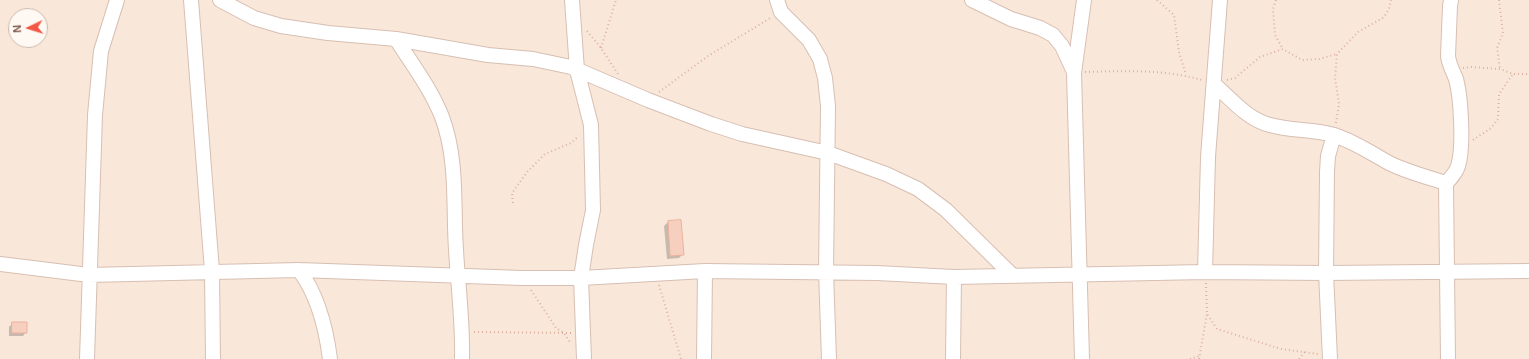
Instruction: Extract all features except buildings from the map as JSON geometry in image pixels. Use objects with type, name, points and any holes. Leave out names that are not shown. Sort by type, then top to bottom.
[{"type":"street","points":[[87,359],[95,114],[101,51],[117,0]]},
{"type":"street","points":[[191,0],[212,271],[213,359]]},
{"type":"street","points":[[220,0],[254,18],[281,26],[328,33],[396,39],[488,55],[533,59],[571,67],[648,100],[711,124],[742,134],[828,152],[886,174],[918,189],[946,210],[1013,276]]},
{"type":"street","points":[[572,0],[577,70],[591,125],[593,210],[586,245],[582,278],[584,359]]},
{"type":"street","points":[[1082,359],[1074,73],[1084,0]]},
{"type":"street","points":[[1206,272],[1208,157],[1220,0]]},
{"type":"street","points":[[1448,359],[1446,183],[1454,175],[1458,166],[1461,148],[1458,91],[1448,56],[1450,6],[1452,0]]},
{"type":"street","points":[[975,1],[1011,19],[1040,28],[1053,35],[1062,46],[1074,73]]},
{"type":"street","points":[[779,6],[808,40],[820,59],[825,78],[828,106],[826,272],[828,359]]},
{"type":"street","points":[[396,39],[427,88],[442,117],[452,151],[457,276],[463,332],[462,359]]},
{"type":"street","points":[[1214,84],[1246,113],[1258,121],[1270,126],[1334,135],[1368,150],[1400,168],[1446,183]]},
{"type":"street","points":[[1330,357],[1326,273],[1327,172],[1328,156],[1334,135]]},
{"type":"street","points":[[0,264],[90,275],[299,270],[522,278],[582,278],[655,272],[705,271],[877,273],[954,277],[1206,272],[1326,273],[1529,271]]},
{"type":"street","points":[[299,270],[309,283],[317,300],[330,359]]},
{"type":"street","points":[[704,359],[705,271]]},
{"type":"street","points":[[953,359],[954,277]]},
{"type":"path","points":[[601,48],[616,0]]},
{"type":"path","points":[[1157,0],[1174,15],[1179,52],[1186,75]]},
{"type":"path","points":[[1276,0],[1273,9],[1275,35],[1283,49],[1302,60],[1319,59],[1337,54],[1358,32],[1384,17],[1389,9],[1391,0]]},
{"type":"path","points":[[1499,0],[1503,33],[1497,48],[1500,69]]},
{"type":"path","points":[[648,100],[779,6]]},
{"type":"path","points":[[572,15],[601,48],[629,92]]},
{"type":"path","points":[[1074,73],[1145,71],[1186,75],[1214,84],[1235,78],[1260,57],[1283,49]]},
{"type":"path","points":[[1334,135],[1340,104],[1335,78],[1337,54]]},
{"type":"path","points":[[1452,70],[1471,67],[1500,69],[1513,74],[1529,74]]},
{"type":"path","points":[[1461,148],[1481,136],[1491,128],[1498,119],[1499,94],[1513,74]]},
{"type":"path","points":[[513,203],[512,193],[528,171],[545,154],[571,144],[591,125]]},
{"type":"path","points":[[655,272],[681,359]]},
{"type":"path","points":[[1190,359],[1199,357],[1207,314],[1206,272]]},
{"type":"path","points":[[522,278],[556,328],[564,333],[572,346]]},
{"type":"path","points":[[1207,314],[1217,329],[1281,349],[1330,357]]},
{"type":"path","points":[[463,332],[583,334]]},
{"type":"path","points":[[1299,359],[1305,352]]},
{"type":"shaded area","points":[[0,0],[1529,0],[1529,359],[0,359]]}]
